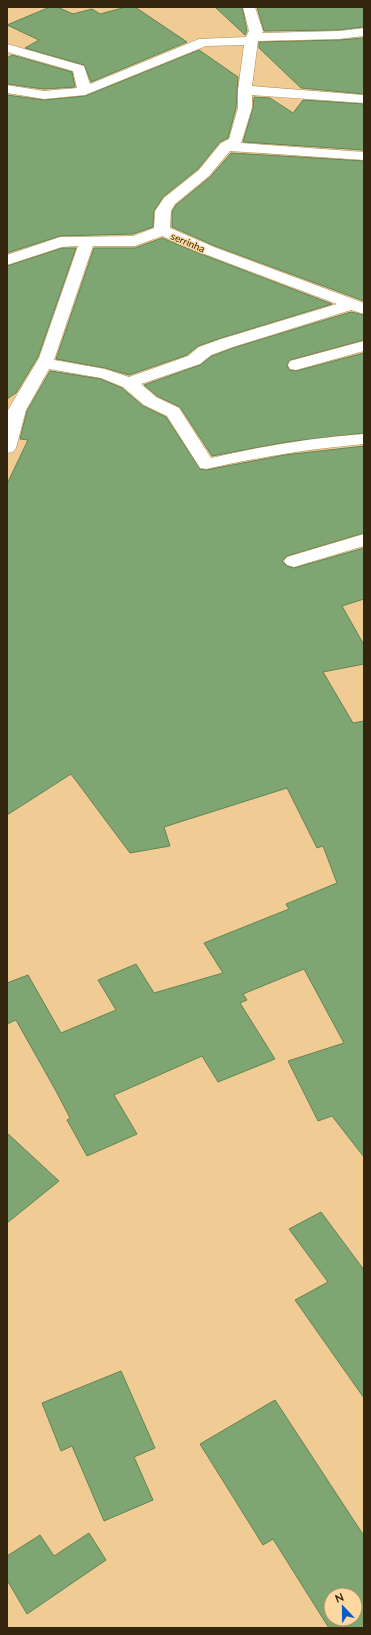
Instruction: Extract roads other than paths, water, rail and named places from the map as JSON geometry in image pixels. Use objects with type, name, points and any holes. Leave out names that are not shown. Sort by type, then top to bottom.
[{"type":"street","points":[[162,230],[163,211],[169,201],[204,173],[226,146],[235,141],[245,108],[245,90],[253,39],[256,31],[249,7]]},
{"type":"street","points":[[7,89],[44,95],[85,91],[204,42],[339,35],[364,32]]},
{"type":"street","points":[[7,48],[79,68],[85,91]]},
{"type":"street","points":[[245,90],[364,99]]},
{"type":"street","points":[[226,146],[364,156]]},
{"type":"street","name":"serrinha","points":[[7,260],[60,242],[135,240],[162,230],[208,250],[358,307]]},
{"type":"street","points":[[7,448],[17,410],[47,358],[87,242]]},
{"type":"street","points":[[130,383],[194,360],[204,351],[227,343],[358,307]]},
{"type":"street","points":[[296,365],[364,346]]},
{"type":"street","points":[[43,364],[57,365],[105,374],[130,383],[150,401],[173,412],[206,464],[264,451],[315,443],[364,440]]},
{"type":"street","points":[[294,561],[364,540]]}]
